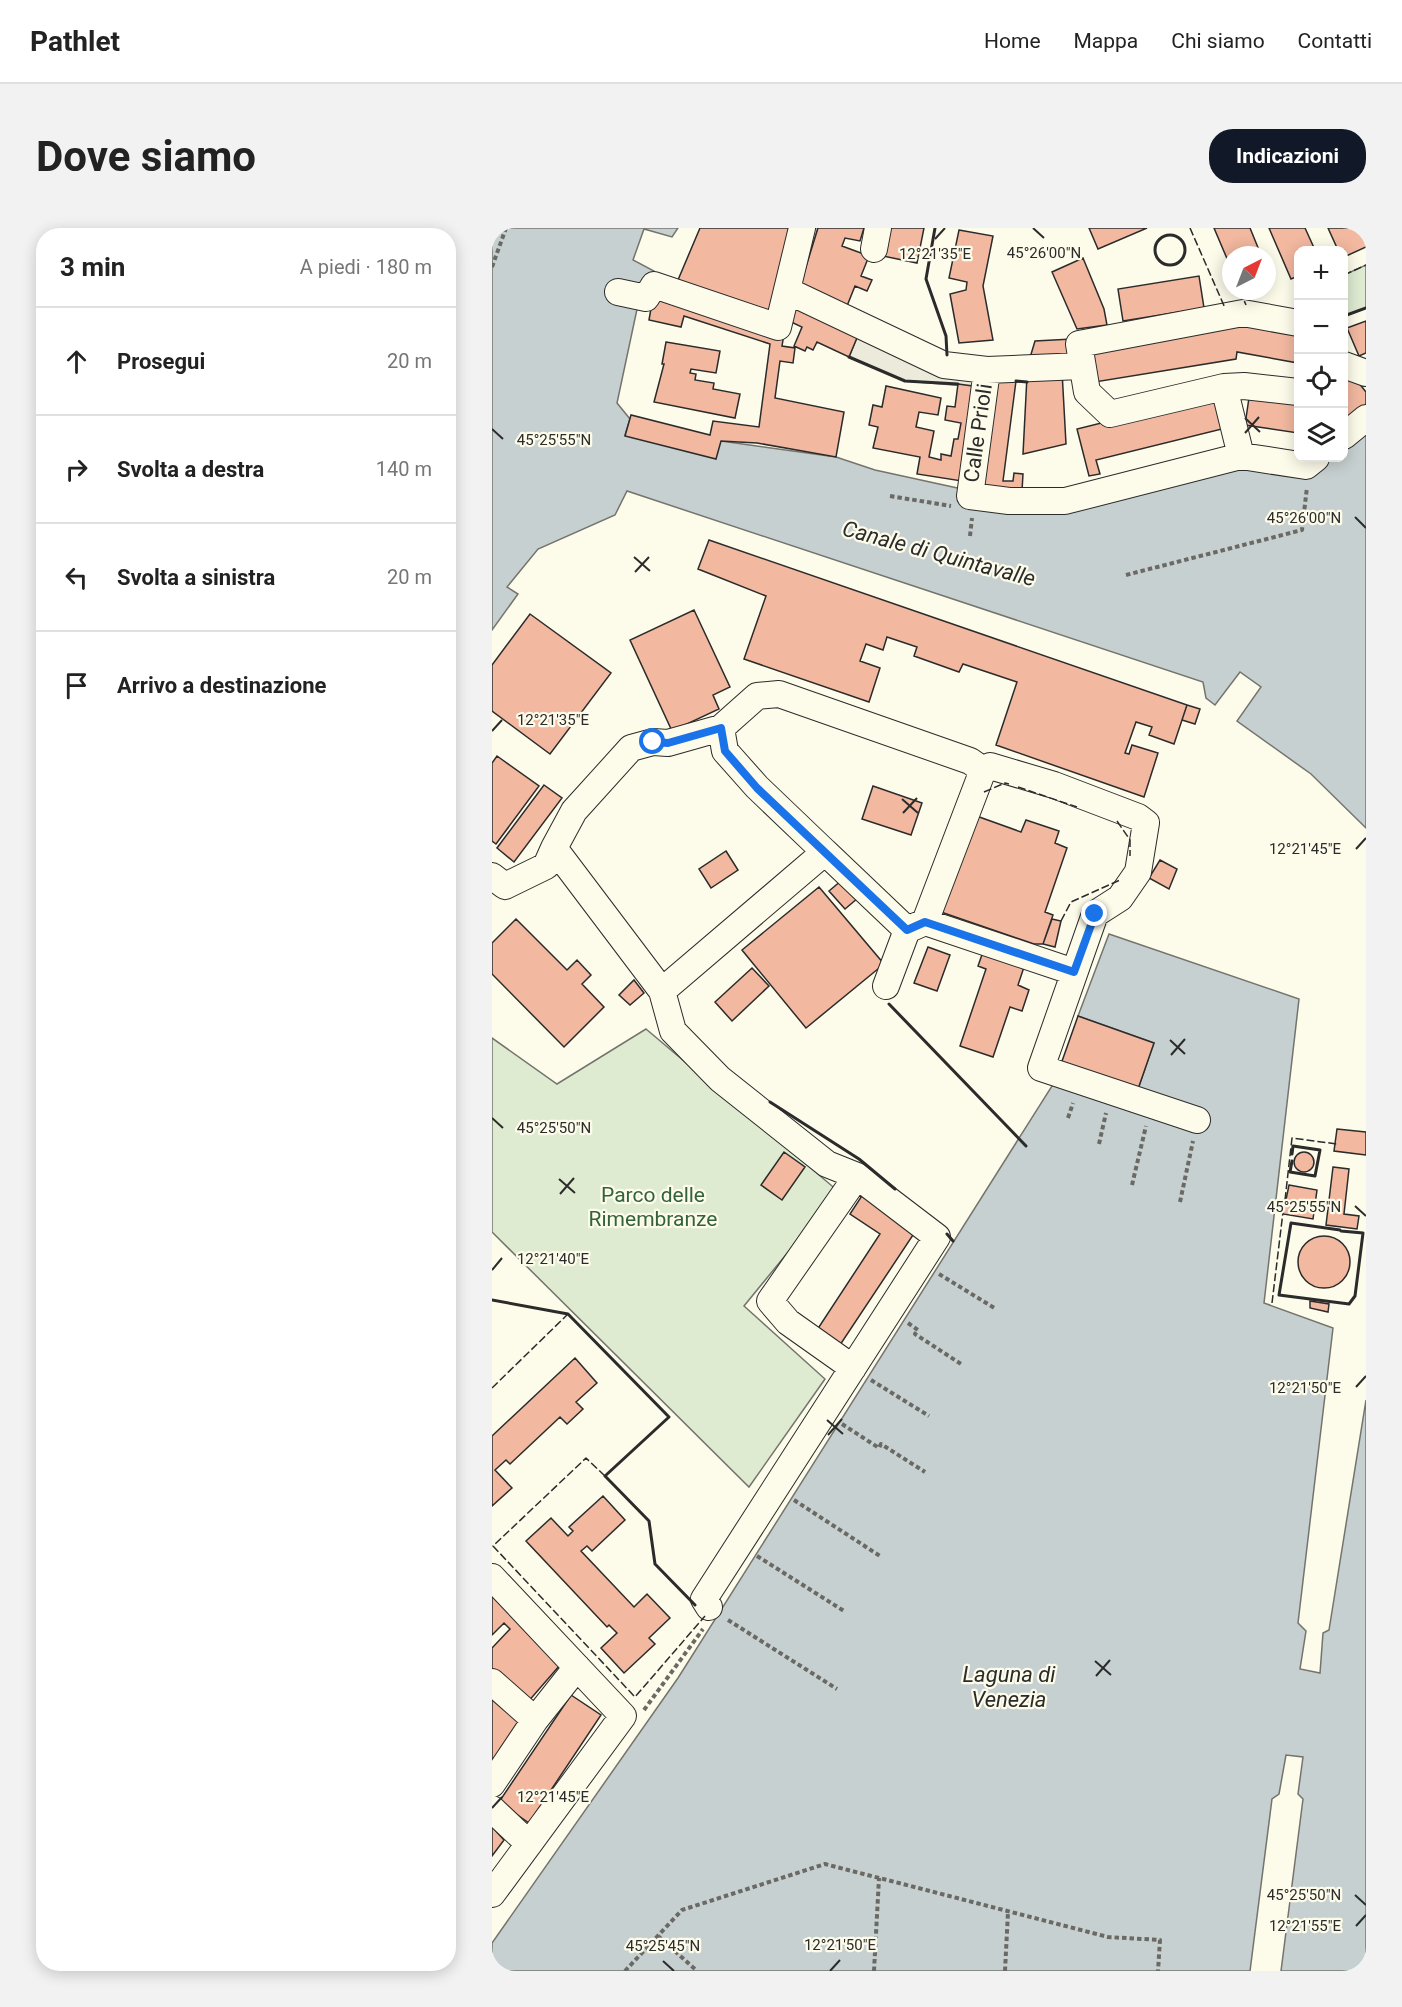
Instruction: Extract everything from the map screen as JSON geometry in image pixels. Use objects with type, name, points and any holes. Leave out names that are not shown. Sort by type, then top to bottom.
[{"type":"street","points":[[618,292],[646,298],[654,285],[778,327],[802,228]]},
{"type":"street","points":[[788,291],[944,365],[987,370],[1081,366]]},
{"type":"street","points":[[1294,322],[1243,313],[1079,344],[1087,392],[1110,414],[1224,387],[1244,386],[1294,391]]},
{"type":"street","points":[[1348,366],[1366,373]]},
{"type":"street","name":"Calle Prioli","points":[[963,501],[987,370]]},
{"type":"street","points":[[1224,387],[1241,456]]},
{"type":"street","points":[[1348,433],[1366,418]]},
{"type":"street","points":[[963,501],[1065,501],[1241,456],[1312,468]]},
{"type":"street","points":[[496,888],[546,866],[574,811],[632,748],[653,742],[668,743],[721,728],[757,696],[779,694],[970,761],[983,770]]},
{"type":"street","points":[[721,728],[725,751],[757,788],[825,852],[916,926],[1074,972]]},
{"type":"street","points":[[886,986],[916,926],[983,770],[990,766],[1054,785],[1138,817],[1146,823],[1138,872],[1120,898],[1095,914],[1041,1068],[1197,1120]]},
{"type":"street","points":[[554,848],[662,991],[673,1031],[720,1079],[828,1164],[857,1176],[937,1237],[704,1599],[708,1616]]},
{"type":"street","points":[[662,991],[825,852]]},
{"type":"street","points":[[853,1368],[788,1322],[770,1301],[857,1176]]},
{"type":"street","points":[[492,1894],[528,1844],[634,1712],[577,1666],[493,1580]]},
{"type":"street","points":[[492,1784],[535,1720],[577,1666]]},
{"type":"street","points":[[492,1682],[535,1720]]},
{"type":"street","points":[[492,1809],[528,1844]]},
{"type":"path","points":[[492,267],[506,228]]},
{"type":"path","points":[[1126,575],[1302,530],[1312,468]]},
{"type":"path","points":[[890,496],[963,501]]},
{"type":"path","points":[[1099,1144],[1110,1092]]},
{"type":"path","points":[[1132,1185],[1151,1105]]},
{"type":"path","points":[[1180,1202],[1197,1120]]},
{"type":"path","points":[[921,1262],[996,1309]]},
{"type":"path","points":[[890,1311],[918,1330],[915,1334],[961,1364]]},
{"type":"path","points":[[853,1368],[929,1416]]},
{"type":"path","points":[[824,1413],[879,1448],[881,1444],[925,1472]]},
{"type":"path","points":[[775,1488],[880,1556]]},
{"type":"path","points":[[739,1545],[844,1611]]},
{"type":"path","points":[[634,1712],[708,1616],[837,1689]]},
{"type":"path","points":[[625,1971],[682,1910],[825,1864],[1108,1937],[1160,1940],[1158,1971]]},
{"type":"path","points":[[874,1971],[879,1878]]},
{"type":"path","points":[[1005,1971],[1008,1912]]},
{"type":"path","points":[[658,1936],[697,1971]]},
{"type":"green space","points":[[1366,265],[1366,308],[1348,315],[1348,300],[1348,273]]},
{"type":"green space","name":"Parco delle Rimembranze","points":[[646,1029],[838,1191],[744,1306],[825,1379],[749,1487],[492,1232],[492,1038],[557,1084]]},
{"type":"shaded area","points":[[793,228],[818,228],[800,287],[947,355],[1027,376],[1027,382],[992,379],[990,388],[905,381],[849,357],[859,333],[792,303]]},
{"type":"water","name":"Canale di Quintavalle","points":[[492,228],[678,228],[672,237],[644,229],[633,260],[654,271],[640,295],[617,403],[630,419],[625,435],[721,441],[836,457],[875,470],[962,489],[1009,507],[1242,462],[1294,460],[1294,462],[1348,462],[1348,441],[1366,426],[1366,828],[1311,774],[1237,721],[1261,687],[1240,672],[1215,705],[1206,698],[1203,682],[627,491],[615,515],[538,549],[507,587],[518,594],[492,630]]},
{"type":"water","name":"Laguna di Venezia","points":[[1109,934],[1299,999],[1264,1303],[1333,1328],[1298,1623],[1306,1631],[1300,1669],[1320,1673],[1323,1633],[1329,1630],[1366,1400],[1366,1971],[1281,1971],[1303,1799],[1298,1794],[1303,1757],[1286,1755],[1279,1794],[1272,1799],[1250,1971],[492,1971],[492,1943],[678,1678],[1057,1078],[1137,1092],[1154,1043],[1078,1016]]},
{"type":"building","points":[[700,228],[793,228],[773,318],[675,287]]},
{"type":"building","points":[[818,228],[864,228],[860,241],[845,238],[842,246],[869,256],[861,276],[872,280],[867,291],[855,286],[847,306],[800,286]]},
{"type":"building","points":[[883,228],[924,228],[917,263],[878,255]]},
{"type":"building","points":[[1089,228],[1147,228],[1098,249]]},
{"type":"building","points":[[1214,228],[1250,228],[1257,246],[1222,246]]},
{"type":"building","points":[[1269,228],[1305,228],[1313,246],[1294,246],[1294,278],[1291,279]]},
{"type":"building","points":[[1328,228],[1365,228],[1366,247],[1348,255],[1348,246],[1336,246]]},
{"type":"building","points":[[959,230],[993,236],[983,286],[993,340],[959,343],[950,294],[966,290],[967,282],[949,278]]},
{"type":"building","points":[[1083,258],[1104,309],[1107,325],[1077,329],[1052,272]]},
{"type":"building","points":[[1199,276],[1204,308],[1123,321],[1118,289]]},
{"type":"building","points":[[654,291],[784,334],[782,346],[795,348],[793,363],[780,361],[775,398],[844,412],[836,457],[757,443],[721,441],[716,459],[625,436],[631,415],[710,435],[713,421],[759,427],[770,344],[684,316],[681,327],[649,320]]},
{"type":"building","points":[[792,302],[859,333],[849,357],[817,342],[813,350],[807,347],[805,351],[794,346],[802,327],[787,320]]},
{"type":"building","points":[[1366,321],[1366,353],[1359,356],[1348,328]]},
{"type":"building","points":[[1240,322],[1294,328],[1294,362],[1237,352],[1236,359],[1095,382],[1089,348]]},
{"type":"building","points":[[1072,339],[1073,358],[1029,361],[1035,341]]},
{"type":"building","points":[[666,342],[720,351],[716,373],[691,369],[690,373],[696,374],[695,380],[714,383],[713,389],[740,394],[735,418],[654,402],[664,364],[662,364]]},
{"type":"building","points":[[1348,370],[1366,392],[1366,412],[1350,425],[1348,422]]},
{"type":"building","points":[[1062,371],[1066,444],[1023,454],[1027,376]]},
{"type":"building","points":[[992,378],[1016,381],[1003,481],[1013,481],[1014,473],[1023,474],[1022,491],[978,486]]},
{"type":"building","points":[[958,384],[980,387],[968,482],[917,474],[920,457],[873,448],[878,427],[869,425],[873,405],[882,407],[886,386],[941,398],[938,415],[919,412],[916,427],[934,431],[929,457],[941,460],[941,454],[951,456],[954,439],[958,439],[961,423],[945,420],[947,406],[955,407]]},
{"type":"building","points":[[1250,391],[1294,397],[1294,432],[1245,425]]},
{"type":"building","points":[[1222,393],[1230,427],[1096,460],[1100,474],[1089,476],[1077,429]]},
{"type":"building","points":[[709,540],[1187,705],[1174,744],[1149,735],[1152,727],[1136,722],[1125,753],[1129,754],[1132,745],[1158,753],[1144,797],[996,745],[1017,682],[963,664],[959,672],[914,656],[917,647],[887,637],[883,650],[866,644],[860,661],[880,668],[869,702],[744,659],[766,596],[698,569]]},
{"type":"building","points":[[694,610],[730,687],[713,695],[719,709],[672,731],[630,640]]},
{"type":"building","points":[[530,614],[611,673],[550,754],[492,711],[492,665]]},
{"type":"building","points":[[1187,705],[1200,709],[1195,724],[1182,720]]},
{"type":"building","points":[[497,756],[539,786],[496,844],[492,841],[492,763]]},
{"type":"building","points":[[544,785],[562,798],[514,862],[497,848]]},
{"type":"building","points":[[873,786],[922,803],[911,835],[862,819]]},
{"type":"building","points":[[971,814],[1021,832],[1026,820],[1059,831],[1055,843],[1067,848],[1045,912],[1053,915],[1043,944],[1034,944],[938,911]]},
{"type":"building","points":[[726,851],[738,870],[711,888],[699,869]]},
{"type":"building","points":[[1160,860],[1177,869],[1169,889],[1149,878]]},
{"type":"building","points":[[842,880],[858,898],[845,909],[829,891]]},
{"type":"building","points":[[819,887],[884,964],[806,1028],[742,950]]},
{"type":"building","points":[[516,919],[567,970],[577,960],[591,975],[582,984],[604,1007],[564,1047],[492,974],[492,943]]},
{"type":"building","points":[[1052,919],[1061,921],[1055,947],[1043,944]]},
{"type":"building","points":[[928,947],[950,955],[937,991],[914,983]]},
{"type":"building","points":[[984,949],[1026,961],[1018,985],[1029,990],[1022,1011],[1010,1007],[993,1057],[960,1046],[986,969],[978,966]]},
{"type":"building","points":[[752,968],[769,986],[732,1021],[715,1002]]},
{"type":"building","points":[[634,980],[644,993],[630,1005],[619,995]]},
{"type":"building","points":[[1078,1016],[1154,1043],[1137,1092],[1061,1064]]},
{"type":"building","points":[[1337,1129],[1366,1132],[1366,1155],[1334,1151]]},
{"type":"building","points":[[784,1152],[805,1167],[782,1200],[761,1185]]},
{"type":"building","points":[[1304,1152],[1311,1155],[1314,1162],[1311,1169],[1304,1172],[1297,1169],[1294,1162],[1297,1155]]},
{"type":"building","points":[[1333,1167],[1349,1169],[1344,1214],[1359,1216],[1357,1229],[1326,1225]]},
{"type":"building","points":[[1289,1185],[1317,1190],[1313,1219],[1283,1214]]},
{"type":"building","points":[[865,1191],[917,1229],[838,1348],[815,1333],[880,1234],[850,1214]]},
{"type":"building","points":[[1319,1236],[1329,1236],[1338,1240],[1346,1248],[1350,1262],[1346,1276],[1338,1284],[1329,1288],[1319,1288],[1310,1284],[1302,1276],[1298,1267],[1298,1257],[1302,1248],[1310,1240]]},
{"type":"building","points":[[1310,1301],[1329,1304],[1328,1312],[1310,1308]]},
{"type":"building","points":[[575,1358],[597,1383],[576,1402],[583,1409],[567,1424],[560,1417],[510,1464],[506,1460],[495,1470],[512,1488],[492,1506],[492,1436]]},
{"type":"building","points":[[603,1496],[625,1520],[592,1551],[587,1546],[581,1551],[634,1607],[647,1594],[670,1618],[649,1638],[655,1644],[624,1673],[601,1648],[617,1633],[609,1625],[607,1627],[526,1541],[551,1518],[568,1536],[573,1531],[569,1527]]},
{"type":"building","points":[[492,1595],[560,1665],[527,1703],[492,1672],[492,1648],[510,1629],[504,1623],[492,1635]]},
{"type":"building","points":[[492,1691],[523,1718],[500,1749],[503,1752],[492,1765]]},
{"type":"building","points":[[571,1695],[601,1715],[529,1823],[499,1802]]},
{"type":"building","points":[[492,1827],[504,1840],[492,1856]]},
{"type":"fence","points":[[1190,228],[1225,308]]},
{"type":"fence","points":[[1348,273],[1366,265]]},
{"type":"fence","points":[[1244,300],[1246,305]]},
{"type":"fence","points":[[984,792],[1005,783],[1009,784]]},
{"type":"fence","points":[[1018,787],[1077,807]]},
{"type":"fence","points":[[1117,821],[1130,840],[1130,856]]},
{"type":"fence","points":[[1061,921],[1071,902],[1120,880]]},
{"type":"fence","points":[[1285,1200],[1292,1138],[1337,1144]]},
{"type":"fence","points":[[1272,1303],[1283,1212]]},
{"type":"fence","points":[[492,1388],[568,1314]]},
{"type":"fence","points":[[605,1476],[586,1458],[493,1546],[635,1697],[705,1616]]},
{"type":"wall","points":[[935,228],[926,279],[946,336],[947,355]]},
{"type":"wall","points":[[1170,235],[1181,239],[1185,250],[1181,261],[1170,265],[1159,261],[1155,250],[1159,239],[1170,235]]},
{"type":"wall","points":[[1348,315],[1366,308]]},
{"type":"wall","points":[[849,357],[905,381],[958,384]]},
{"type":"wall","points":[[1016,381],[1027,382]]},
{"type":"wall","points":[[889,1004],[1026,1146]]},
{"type":"wall","points":[[770,1102],[859,1159],[895,1189]]},
{"type":"wall","points":[[1292,1154],[1293,1146],[1320,1150],[1315,1176],[1290,1172],[1292,1161]]},
{"type":"wall","points":[[1340,1230],[1291,1223],[1279,1295],[1349,1304],[1355,1296],[1363,1233],[1341,1231]]},
{"type":"wall","points":[[947,1234],[953,1241]]},
{"type":"wall","points":[[492,1300],[568,1314],[669,1417],[605,1476],[649,1521],[655,1564],[695,1605]]},
{"type":"route","points":[[653,742],[668,743],[721,728],[725,751],[757,788],[907,930],[925,922],[1074,972],[1095,914]]}]
